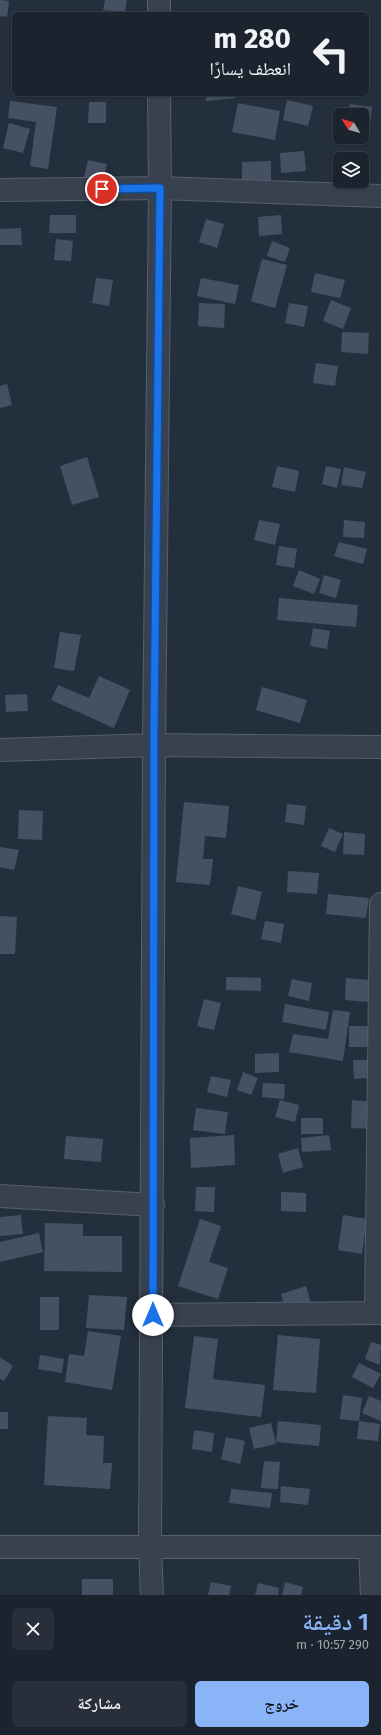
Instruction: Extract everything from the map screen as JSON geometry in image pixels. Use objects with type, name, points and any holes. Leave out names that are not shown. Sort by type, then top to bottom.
[{"type":"street","points":[[159,0],[159,12]]},
{"type":"street","points":[[152,1595],[150,1548],[153,1315],[154,746],[160,188],[159,96]]},
{"type":"street","points":[[0,190],[160,188],[381,196]]},
{"type":"street","points":[[0,750],[154,746],[381,747]]},
{"type":"street","points":[[153,1315],[379,1313],[381,904]]},
{"type":"street","points":[[0,1196],[153,1205]]},
{"type":"street","points":[[0,1547],[376,1547],[372,1595]]},
{"type":"building","points":[[0,0],[9,1],[7,17],[0,16]]},
{"type":"building","points":[[105,0],[127,0],[125,12],[103,10]]},
{"type":"building","points":[[206,96],[236,96],[236,98],[206,101]]},
{"type":"building","points":[[287,100],[313,106],[308,126],[283,120]]},
{"type":"building","points":[[10,101],[57,107],[48,169],[30,166],[36,122],[8,118]]},
{"type":"building","points":[[89,102],[106,102],[106,123],[88,123]]},
{"type":"building","points":[[238,103],[280,111],[275,140],[232,132]]},
{"type":"building","points":[[350,104],[372,107],[370,126],[369,108],[349,108]]},
{"type":"building","points":[[9,123],[30,129],[23,153],[3,148]]},
{"type":"building","points":[[304,151],[306,171],[281,173],[280,153]]},
{"type":"building","points":[[88,160],[107,164],[103,181],[84,177]]},
{"type":"building","points":[[271,161],[271,183],[242,183],[242,162]]},
{"type":"building","points":[[50,215],[76,215],[76,233],[49,233]]},
{"type":"building","points":[[281,215],[282,234],[259,236],[258,217]]},
{"type":"building","points":[[206,219],[224,224],[217,248],[199,242]]},
{"type":"building","points":[[21,228],[22,245],[0,245],[0,229]]},
{"type":"building","points":[[56,239],[73,241],[71,261],[54,260]]},
{"type":"building","points":[[272,241],[290,248],[285,262],[267,256]]},
{"type":"building","points":[[262,259],[287,265],[275,308],[251,301]]},
{"type":"building","points":[[315,273],[345,280],[340,298],[311,292]]},
{"type":"building","points":[[96,278],[113,280],[109,306],[92,303]]},
{"type":"building","points":[[201,278],[239,285],[235,304],[197,296]]},
{"type":"building","points":[[331,300],[351,308],[343,329],[323,321]]},
{"type":"building","points":[[199,303],[225,304],[224,328],[198,326]]},
{"type":"building","points":[[289,303],[308,306],[304,327],[285,323]]},
{"type":"building","points":[[342,332],[369,333],[368,354],[341,352]]},
{"type":"building","points":[[316,363],[338,366],[335,386],[313,383]]},
{"type":"building","points":[[7,384],[12,405],[0,408],[0,386]]},
{"type":"building","points":[[87,457],[99,497],[72,505],[60,466]]},
{"type":"building","points":[[277,466],[299,471],[295,492],[272,487]]},
{"type":"building","points":[[326,466],[341,469],[337,488],[322,484]]},
{"type":"building","points":[[344,467],[366,472],[362,488],[341,485]]},
{"type":"building","points":[[259,520],[280,524],[275,545],[254,540]]},
{"type":"building","points":[[344,520],[365,522],[364,538],[343,537]]},
{"type":"building","points":[[339,542],[367,549],[363,564],[334,556]]},
{"type":"building","points":[[279,546],[297,549],[294,568],[276,565]]},
{"type":"building","points":[[299,570],[320,579],[314,594],[293,586]]},
{"type":"building","points":[[324,575],[341,580],[336,598],[319,593]]},
{"type":"building","points":[[279,598],[358,605],[356,627],[277,620]]},
{"type":"building","points":[[313,628],[330,631],[327,649],[310,646]]},
{"type":"building","points":[[60,632],[81,635],[74,671],[54,668]]},
{"type":"building","points":[[99,676],[130,690],[114,728],[51,700],[58,685],[89,698]]},
{"type":"building","points":[[262,687],[307,700],[300,723],[256,710]]},
{"type":"building","points":[[27,694],[28,711],[6,712],[5,695]]},
{"type":"building","points":[[184,802],[229,806],[226,838],[205,836],[203,859],[213,859],[210,885],[176,882]]},
{"type":"building","points":[[287,804],[306,806],[304,825],[285,822]]},
{"type":"building","points":[[19,810],[43,811],[42,840],[18,839]]},
{"type":"building","points":[[329,828],[343,834],[335,852],[321,846]]},
{"type":"building","points":[[344,832],[365,834],[364,855],[343,854]]},
{"type":"building","points":[[0,847],[19,850],[14,870],[0,867]]},
{"type":"building","points":[[288,871],[319,873],[317,894],[287,892]]},
{"type":"building","points":[[238,886],[262,892],[255,920],[231,914]]},
{"type":"building","points":[[328,894],[369,898],[366,918],[326,914]]},
{"type":"building","points":[[0,916],[17,917],[15,954],[0,954]]},
{"type":"building","points":[[265,921],[284,924],[281,943],[261,939]]},
{"type":"building","points":[[226,977],[261,978],[261,991],[226,990]]},
{"type":"building","points":[[346,978],[370,980],[368,1002],[345,1000]]},
{"type":"building","points":[[292,979],[312,983],[309,1001],[288,996]]},
{"type":"building","points":[[204,999],[221,1003],[214,1030],[197,1026]]},
{"type":"building","points":[[285,1004],[329,1012],[326,1030],[282,1022]]},
{"type":"building","points":[[333,1010],[350,1012],[343,1061],[289,1052],[293,1034],[328,1039]]},
{"type":"building","points":[[349,1026],[372,1026],[372,1047],[349,1047]]},
{"type":"building","points":[[279,1053],[279,1072],[255,1073],[255,1054]]},
{"type":"building","points":[[353,1060],[369,1060],[369,1078],[354,1079]]},
{"type":"building","points":[[243,1072],[258,1078],[251,1095],[237,1090]]},
{"type":"building","points":[[211,1076],[231,1080],[227,1097],[207,1092]]},
{"type":"building","points":[[263,1083],[285,1084],[284,1099],[262,1097]]},
{"type":"building","points":[[280,1100],[299,1105],[295,1122],[275,1117]]},
{"type":"building","points":[[352,1100],[373,1102],[371,1129],[351,1128]]},
{"type":"building","points":[[196,1108],[228,1112],[225,1134],[193,1130]]},
{"type":"building","points":[[301,1118],[323,1118],[323,1134],[301,1134]]},
{"type":"building","points":[[234,1135],[235,1165],[191,1168],[190,1138]]},
{"type":"building","points":[[329,1135],[331,1150],[302,1152],[301,1138]]},
{"type":"building","points":[[66,1136],[103,1139],[101,1162],[64,1159]]},
{"type":"building","points":[[298,1148],[303,1167],[283,1173],[278,1154]]},
{"type":"building","points":[[196,1187],[215,1187],[214,1212],[195,1211]]},
{"type":"building","points":[[281,1192],[306,1193],[306,1212],[281,1211]]},
{"type":"building","points":[[21,1215],[23,1234],[0,1236],[0,1217]]},
{"type":"building","points":[[343,1215],[367,1219],[362,1254],[338,1250]]},
{"type":"building","points":[[200,1219],[221,1226],[209,1262],[228,1268],[218,1299],[178,1286]]},
{"type":"building","points":[[45,1223],[83,1224],[83,1236],[122,1236],[122,1272],[44,1271]]},
{"type":"building","points":[[39,1233],[43,1252],[0,1262],[0,1242]]},
{"type":"building","points":[[306,1286],[311,1304],[286,1312],[281,1294]]},
{"type":"building","points":[[89,1295],[127,1297],[124,1330],[86,1328]]},
{"type":"building","points":[[40,1297],[59,1297],[59,1330],[40,1330]]},
{"type":"building","points":[[88,1331],[121,1336],[112,1390],[65,1382],[69,1354],[84,1356]]},
{"type":"building","points":[[278,1335],[320,1339],[316,1393],[273,1390]]},
{"type":"building","points":[[194,1336],[218,1339],[213,1379],[265,1385],[261,1417],[185,1408]]},
{"type":"building","points":[[371,1342],[381,1345],[380,1365],[365,1359]]},
{"type":"building","points":[[40,1355],[64,1359],[62,1373],[38,1369]]},
{"type":"building","points":[[0,1357],[13,1366],[4,1381],[0,1379]]},
{"type":"building","points":[[359,1363],[381,1374],[373,1388],[352,1377]]},
{"type":"building","points":[[343,1395],[362,1398],[359,1421],[340,1419]]},
{"type":"building","points":[[369,1396],[381,1401],[381,1421],[362,1413]]},
{"type":"building","points":[[0,1412],[8,1412],[8,1429],[0,1429]]},
{"type":"building","points":[[48,1416],[87,1418],[86,1435],[104,1436],[103,1463],[112,1463],[110,1489],[44,1485]]},
{"type":"building","points":[[278,1421],[321,1425],[319,1446],[276,1442]]},
{"type":"building","points":[[359,1421],[380,1424],[378,1441],[357,1439]]},
{"type":"building","points":[[271,1423],[276,1444],[254,1449],[249,1428]]},
{"type":"building","points":[[194,1430],[214,1433],[212,1452],[192,1449]]},
{"type":"building","points":[[226,1437],[245,1441],[240,1464],[221,1459]]},
{"type":"building","points":[[264,1461],[280,1462],[278,1489],[261,1488]]},
{"type":"building","points":[[281,1486],[310,1489],[308,1505],[280,1502]]},
{"type":"building","points":[[231,1489],[272,1493],[270,1508],[229,1503]]},
{"type":"building","points":[[82,1579],[113,1579],[113,1595],[82,1595]]},
{"type":"building","points":[[211,1582],[231,1586],[229,1595],[208,1595]]},
{"type":"building","points":[[285,1582],[303,1587],[301,1595],[282,1595]]},
{"type":"building","points":[[258,1583],[279,1588],[278,1595],[255,1595]]},
{"type":"route","points":[[102,189],[160,188],[154,730],[153,1315]]}]
